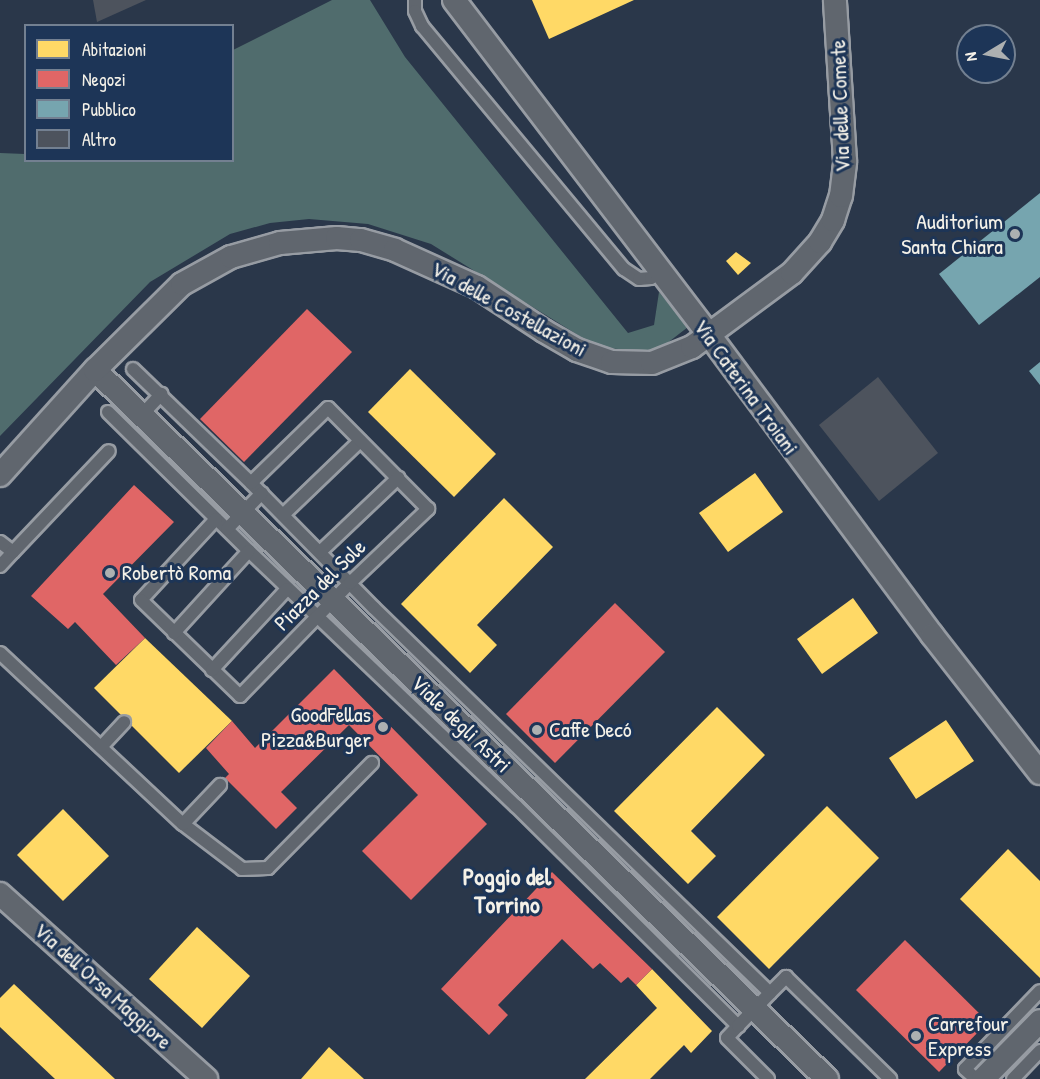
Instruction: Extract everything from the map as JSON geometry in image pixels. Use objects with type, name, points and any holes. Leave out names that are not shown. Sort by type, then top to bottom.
[{"type":"street","name":"Via Caterina Troiani","points":[[453,0],[710,336],[918,617],[1040,773]]},
{"type":"street","name":"Via delle Comete","points":[[710,336],[792,273],[827,232],[838,208],[844,161],[835,0]]},
{"type":"street","name":"Via delle Costellazioni","points":[[0,476],[95,370],[172,292],[207,268],[231,257],[263,248],[319,238],[361,240],[429,264],[477,287],[559,340],[612,362],[657,362],[684,352],[710,336]]},
{"type":"street","name":"Viale degli Astri","points":[[95,370],[134,423],[243,512],[647,904],[763,1001],[828,1079]]},
{"type":"street","name":"Via dell'Orsa Maggiore","points":[[0,894],[206,1079]]},
{"type":"street","points":[[983,1079],[1040,1021]]},
{"type":"lane","points":[[416,0],[415,11],[422,26],[624,269],[639,279],[651,278],[660,272]]},
{"type":"lane","points":[[133,369],[262,493],[450,682],[647,904],[738,1026]]},
{"type":"lane","points":[[134,423],[160,394]]},
{"type":"lane","name":"Piazza del Sole","points":[[216,519],[141,600],[240,696],[350,583],[428,509],[327,408],[251,483]]},
{"type":"lane","points":[[108,412],[134,423],[216,519],[420,715],[647,904]]},
{"type":"lane","points":[[283,515],[360,441]]},
{"type":"lane","points":[[0,566],[109,452]]},
{"type":"lane","name":"Piazza del Sole","points":[[320,552],[398,478]]},
{"type":"lane","points":[[227,529],[262,493]]},
{"type":"lane","points":[[0,542],[13,552]]},
{"type":"lane","points":[[174,633],[249,551]]},
{"type":"lane","name":"Piazza del Sole","points":[[212,670],[287,589]]},
{"type":"lane","points":[[0,653],[183,824],[242,869],[268,868],[372,763]]},
{"type":"lane","points":[[420,715],[450,682]]},
{"type":"lane","points":[[101,747],[124,722]]},
{"type":"lane","points":[[183,824],[220,785]]},
{"type":"lane","points":[[768,1079],[727,1038],[786,977],[890,1079]]},
{"type":"lane","points":[[976,1079],[965,1069],[1040,991]]},
{"type":"lane","points":[[1013,1079],[1040,1051]]},
{"type":"green space","points":[[332,0],[370,0],[405,57],[628,333],[654,325],[659,292],[688,327],[657,351],[599,348],[431,244],[368,224],[309,219],[270,223],[230,234],[150,282],[0,436],[0,153],[24,154],[24,162],[234,162],[234,49]]},
{"type":"building: Abitazioni","points":[[532,0],[634,0],[549,39]]},
{"type":"building: Abitazioni","points":[[736,252],[751,263],[738,275],[726,261]]},
{"type":"building: Abitazioni","points":[[410,369],[496,454],[454,497],[368,412]]},
{"type":"building: Abitazioni","points":[[755,473],[783,512],[728,552],[699,513]]},
{"type":"building: Abitazioni","points":[[504,498],[553,547],[477,625],[497,645],[470,673],[401,604]]},
{"type":"building: Abitazioni","points":[[853,598],[878,633],[822,674],[797,639]]},
{"type":"building: Abitazioni","points":[[145,638],[232,721],[179,773],[94,688]]},
{"type":"building: Abitazioni","points":[[717,707],[765,755],[691,831],[716,856],[688,884],[614,811]]},
{"type":"building: Abitazioni","points":[[946,720],[974,761],[916,799],[889,758]]},
{"type":"building: Abitazioni","points":[[827,806],[879,858],[769,969],[717,917]]},
{"type":"building: Abitazioni","points":[[63,809],[109,856],[63,901],[17,855]]},
{"type":"building: Abitazioni","points":[[1008,849],[1040,881],[1040,978],[960,899]]},
{"type":"building: Abitazioni","points":[[197,927],[250,976],[202,1028],[149,979]]},
{"type":"building: Abitazioni","points":[[652,969],[712,1031],[691,1053],[684,1045],[650,1079],[585,1079],[657,1008],[636,985]]},
{"type":"building: Abitazioni","points":[[14,984],[115,1079],[55,1079],[0,1027],[0,998]]},
{"type":"building: Abitazioni","points":[[329,1047],[364,1079],[301,1079]]},
{"type":"building: Negozi","points":[[307,309],[352,352],[244,462],[200,419]]},
{"type":"building: Negozi","points":[[134,485],[174,522],[103,594],[145,638],[116,665],[75,622],[68,629],[31,596]]},
{"type":"building: Negozi","points":[[615,603],[665,652],[555,763],[506,714]]},
{"type":"building: Negozi","points":[[334,669],[487,824],[411,900],[362,851],[418,795],[349,725],[281,792],[297,808],[276,829],[225,778],[229,774],[206,748],[232,721],[255,748]]},
{"type":"building: Negozi","points":[[552,872],[652,969],[636,985],[628,977],[621,983],[600,963],[593,969],[562,939],[498,1005],[508,1015],[489,1035],[441,989]]},
{"type":"building: Negozi","points":[[905,940],[988,1022],[939,1072],[856,990]]},
{"type":"building: Pubblico","name":"Auditorium Santa Chiara","points":[[1040,193],[1040,277],[979,325],[939,274]]},
{"type":"building: Pubblico","points":[[1040,362],[1040,385],[1029,371]]},
{"type":"building: Altro","points":[[93,0],[146,0],[97,22]]},
{"type":"building: Altro","points":[[878,377],[938,453],[879,501],[819,425]]},
{"type":"place","name":"Auditorium Santa Chiara","points":[[1015,234]]},
{"type":"place","name":"Robertò Roma","points":[[110,573]]},
{"type":"place","name":"GoodFellas Pizza&Burger","points":[[383,727]]},
{"type":"place","name":"Caffe Decó","points":[[537,730]]},
{"type":"place","name":"Carrefour Express","points":[[916,1036]]},
{"type":"district","name":"Poggio del Torrino","points":[[507,891]]}]
